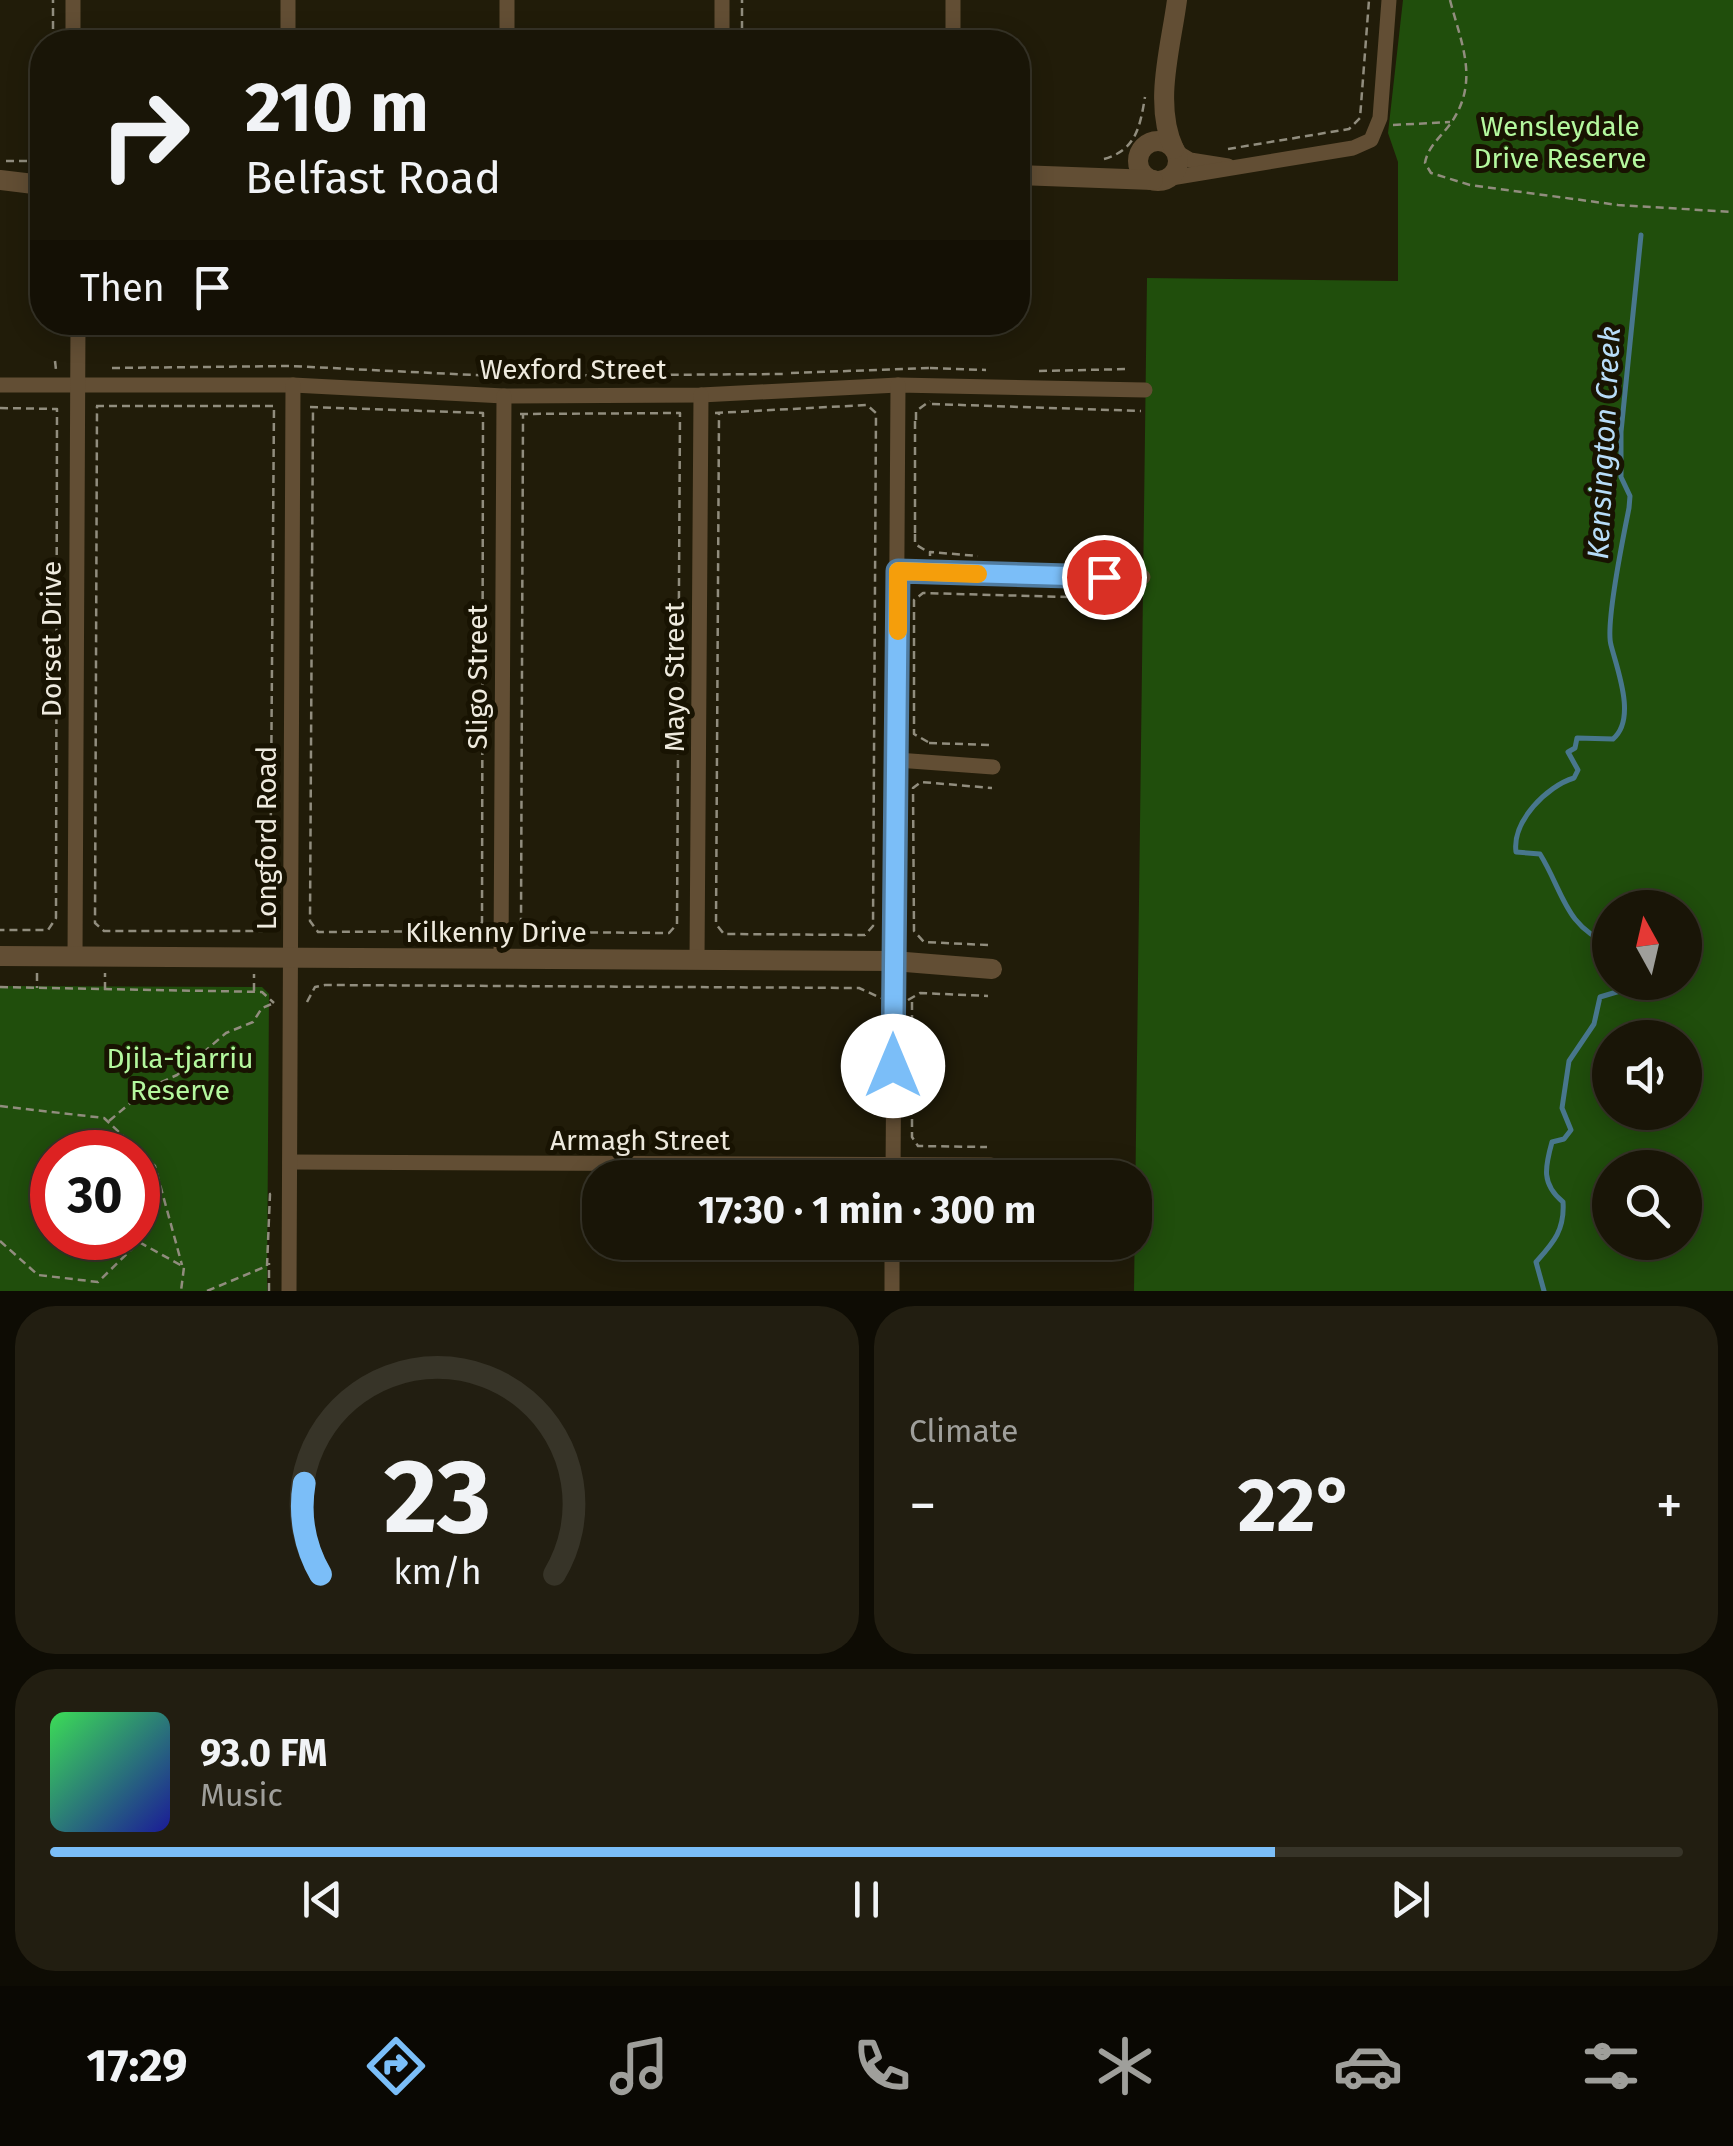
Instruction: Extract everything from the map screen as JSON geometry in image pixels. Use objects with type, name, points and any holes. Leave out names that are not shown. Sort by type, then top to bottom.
[{"type":"street","points":[[72,30],[73,0]]},
{"type":"street","points":[[288,0],[288,30]]},
{"type":"street","points":[[507,0],[507,30]]},
{"type":"street","points":[[722,0],[722,30]]},
{"type":"street","points":[[953,0],[953,30]]},
{"type":"street","points":[[1159,180],[1140,168],[1142,149],[1164,97],[1177,0]]},
{"type":"street","points":[[1030,174],[1159,180],[1358,146],[1371,140],[1379,126],[1389,0]]},
{"type":"street","points":[[1159,180],[1177,166],[1164,97]]},
{"type":"street","points":[[1078,175],[1122,162],[1160,142],[1190,160],[1237,168]]},
{"type":"street","points":[[0,180],[30,183]]},
{"type":"street","name":"Dorset Drive","points":[[75,956],[78,335]]},
{"type":"street","name":"Wexford Street","points":[[0,385],[293,385],[504,396],[701,395],[898,385],[1146,390]]},
{"type":"street","name":"Longford Road","points":[[289,1291],[290,1162],[282,1002],[290,958],[293,385]]},
{"type":"street","points":[[893,1160],[898,385]]},
{"type":"street","name":"Mayo Street","points":[[697,960],[701,395]]},
{"type":"street","name":"Sligo Street","points":[[501,959],[504,396]]},
{"type":"street","points":[[898,571],[1143,577]]},
{"type":"street","points":[[897,760],[993,766]]},
{"type":"street","name":"Kilkenny Drive","points":[[0,956],[893,960],[992,969]]},
{"type":"street","name":"Armagh Street","points":[[290,1162],[582,1167]]},
{"type":"street","points":[[892,1260],[892,1291]]},
{"type":"path","points":[[53,0],[53,30]]},
{"type":"path","points":[[742,0],[742,30]]},
{"type":"path","points":[[1213,151],[1349,130],[1360,118],[1370,0]]},
{"type":"path","points":[[1450,0],[1468,72],[1451,122],[1425,159],[1431,173],[1445,179],[1618,205],[1733,212]]},
{"type":"path","points":[[1379,126],[1451,122]]},
{"type":"path","points":[[1102,160],[1126,148],[1140,126],[1154,126]]},
{"type":"path","points":[[0,162],[30,161]]},
{"type":"path","points":[[112,386],[111,368],[145,366],[290,366],[494,376],[930,368]]},
{"type":"path","points":[[930,404],[1141,412]]},
{"type":"path","points":[[867,405],[876,413],[874,925],[866,935],[724,934],[716,924],[719,414],[867,405]]},
{"type":"path","points":[[96,406],[274,406],[270,923],[262,931],[104,931],[95,922],[96,406]]},
{"type":"path","points":[[313,407],[484,414],[482,923],[476,931],[318,932],[310,921],[313,407]]},
{"type":"path","points":[[0,408],[56,408],[56,918],[48,930],[0,930]]},
{"type":"path","points":[[680,413],[677,924],[669,933],[530,932],[521,923],[523,414],[680,413]]},
{"type":"path","points":[[928,742],[914,734],[914,600],[922,592],[1138,599]]},
{"type":"path","points":[[988,944],[924,942],[914,931],[913,788],[921,782],[992,788]]},
{"type":"path","points":[[108,1122],[148,1088],[177,1075],[226,1033],[253,1022],[262,1008],[282,1002],[307,1002],[315,987],[326,985],[859,988],[869,990],[874,997],[912,1001]]},
{"type":"path","points":[[0,986],[262,992],[282,1002]]},
{"type":"path","points":[[987,1147],[918,1146],[912,1136],[912,1001],[920,992],[988,996]]},
{"type":"path","points":[[0,1106],[44,1108],[108,1122],[155,1166],[182,1266],[181,1291]]},
{"type":"path","points":[[269,1291],[270,1194],[290,1194]]},
{"type":"path","points":[[0,1241],[38,1276],[98,1282],[139,1242],[182,1266]]},
{"type":"path","points":[[207,1291],[269,1261]]},
{"type":"path","points":[[226,1283],[227,1291]]},
{"type":"green space","name":"Wensleydale Drive Reserve","points":[[1403,0],[1733,0],[1733,1291],[1134,1291],[1134,1260],[1152,1260],[1152,1160],[1136,1160],[1147,278],[1398,281],[1398,162],[1388,133]]},
{"type":"green space","name":"Djila-tjarriu Reserve","points":[[0,986],[262,987],[269,994],[267,1291],[0,1291]]},
{"type":"waterway","name":"Kensington Creek","points":[[1592,935],[1574,918],[1540,854],[1516,852],[1516,840],[1533,806],[1574,778],[1578,770],[1568,752],[1575,748],[1577,738],[1613,739],[1624,719],[1623,694],[1610,634],[1630,496],[1621,477],[1621,432],[1641,235]]},
{"type":"waterway","name":"Kensington Creek","points":[[1544,1291],[1536,1262],[1560,1229],[1563,1202],[1551,1189],[1547,1167],[1552,1142],[1564,1139],[1571,1130],[1562,1108],[1569,1061],[1594,1024],[1599,1000]]},
{"type":"slow traffic","points":[[898,631],[898,571],[978,574]]},
{"type":"route","points":[[893,1066],[898,571],[1104,577]]}]
